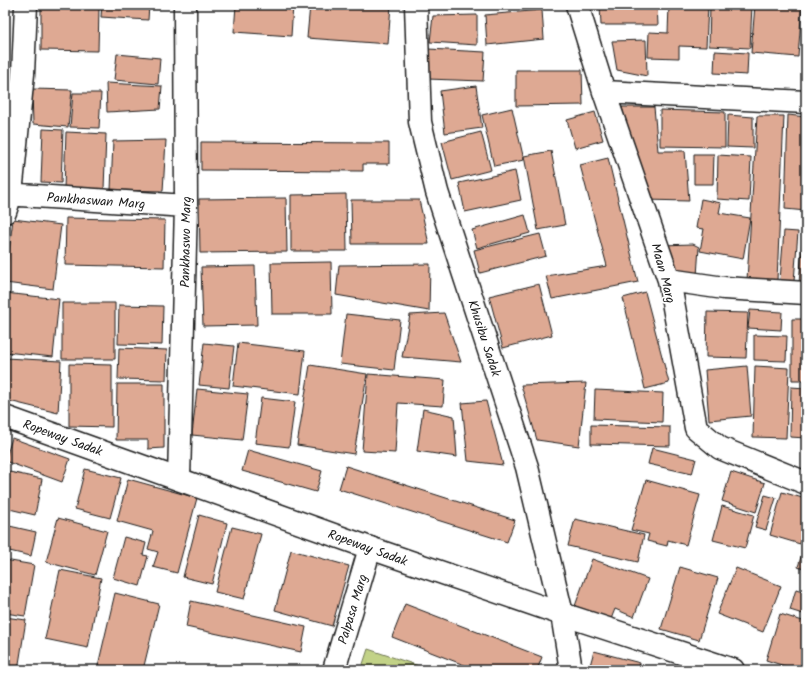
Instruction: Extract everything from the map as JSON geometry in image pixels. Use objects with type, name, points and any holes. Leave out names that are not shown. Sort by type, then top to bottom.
[{"type":"street","points":[[7,200],[24,74],[26,5]]},
{"type":"street","name":"Pankhaswo Marg","points":[[179,479],[186,206],[185,5]]},
{"type":"street","name":"Khusibu Sadak","points":[[416,5],[420,122],[437,192],[528,467],[562,614],[571,670]]},
{"type":"street","name":"Maan Marg","points":[[577,5],[604,92],[669,280],[696,428],[720,448],[806,483]]},
{"type":"street","points":[[604,92],[806,102]]},
{"type":"street","name":"Pankhaswan Marg","points":[[7,200],[186,206]]},
{"type":"street","points":[[669,280],[724,288],[806,293]]},
{"type":"street","name":"Ropeway Sadak","points":[[5,417],[370,548],[562,614],[734,670]]},
{"type":"street","name":"Palpasa Marg","points":[[334,670],[370,548]]},
{"type":"green space","points":[[368,649],[431,670],[361,670]]},
{"type":"building","points":[[5,5],[7,5],[7,31],[5,31]]},
{"type":"building","points":[[102,5],[149,5],[148,20],[101,17]]},
{"type":"building","points":[[236,5],[293,5],[291,36],[234,32]]},
{"type":"building","points":[[310,5],[391,5],[388,44],[307,38]]},
{"type":"building","points":[[600,5],[657,5],[658,25],[601,25]]},
{"type":"building","points":[[669,5],[708,5],[706,47],[679,46],[679,58],[648,57],[649,32],[668,33]]},
{"type":"building","points":[[710,5],[752,5],[750,48],[709,46]]},
{"type":"building","points":[[755,5],[802,5],[798,57],[751,53]]},
{"type":"building","points":[[99,7],[98,51],[41,50],[41,8]]},
{"type":"building","points":[[542,10],[544,39],[487,45],[485,15]]},
{"type":"building","points":[[477,15],[477,45],[430,42],[433,16]]},
{"type":"building","points":[[5,36],[9,37],[7,77],[5,77]]},
{"type":"building","points":[[646,40],[647,76],[617,70],[612,41]]},
{"type":"building","points":[[428,49],[485,52],[483,81],[427,79]]},
{"type":"building","points":[[715,51],[748,53],[747,75],[714,73]]},
{"type":"building","points":[[117,54],[160,58],[158,84],[114,80]]},
{"type":"building","points":[[516,70],[582,70],[583,105],[516,106]]},
{"type":"building","points":[[106,83],[162,86],[160,109],[107,112]]},
{"type":"building","points":[[476,86],[482,128],[445,133],[440,91]]},
{"type":"building","points":[[32,89],[72,90],[68,127],[33,124]]},
{"type":"building","points":[[73,93],[101,93],[99,128],[70,127]]},
{"type":"building","points":[[622,107],[654,107],[658,151],[685,151],[689,201],[644,200]]},
{"type":"building","points":[[512,108],[524,160],[494,166],[482,115]]},
{"type":"building","points":[[660,110],[725,112],[725,147],[660,146]]},
{"type":"building","points":[[595,112],[603,140],[575,148],[567,120]]},
{"type":"building","points":[[728,115],[753,117],[753,148],[727,147]]},
{"type":"building","points":[[788,115],[806,117],[806,211],[785,209]]},
{"type":"building","points":[[757,116],[784,116],[777,280],[747,280]]},
{"type":"building","points":[[43,129],[63,130],[61,183],[41,182]]},
{"type":"building","points":[[66,132],[106,134],[104,189],[64,188]]},
{"type":"building","points":[[481,132],[491,170],[452,180],[442,142]]},
{"type":"building","points":[[166,140],[163,191],[111,190],[113,141]]},
{"type":"building","points":[[201,142],[389,143],[389,164],[363,164],[363,171],[201,170]]},
{"type":"building","points":[[551,151],[565,225],[538,230],[524,156]]},
{"type":"building","points":[[694,154],[714,154],[713,184],[694,184]]},
{"type":"building","points":[[718,155],[751,157],[749,201],[717,199]]},
{"type":"building","points":[[608,158],[638,282],[552,299],[546,276],[607,266],[580,165]]},
{"type":"building","points":[[515,171],[521,200],[465,212],[459,183]]},
{"type":"building","points":[[346,194],[347,251],[291,251],[291,195]]},
{"type":"building","points":[[286,198],[287,252],[200,253],[199,199]]},
{"type":"building","points":[[701,199],[721,203],[719,213],[750,218],[743,259],[700,251],[704,229],[696,228]]},
{"type":"building","points":[[351,200],[419,200],[429,244],[352,244]]},
{"type":"building","points":[[525,215],[530,233],[477,248],[472,230]]},
{"type":"building","points":[[66,218],[165,220],[164,267],[65,265]]},
{"type":"building","points":[[13,219],[61,225],[53,289],[5,283]]},
{"type":"building","points":[[784,231],[798,232],[794,281],[780,280]]},
{"type":"building","points":[[540,234],[546,256],[480,273],[474,250]]},
{"type":"building","points":[[803,238],[806,239],[806,283],[799,283]]},
{"type":"building","points":[[693,244],[699,247],[697,276],[674,275],[661,245]]},
{"type":"building","points":[[331,262],[332,314],[272,314],[271,263]]},
{"type":"building","points":[[430,264],[429,311],[336,295],[339,265]]},
{"type":"building","points":[[255,266],[257,325],[203,326],[201,267]]},
{"type":"building","points":[[539,284],[552,335],[503,348],[489,296]]},
{"type":"building","points":[[645,292],[669,383],[645,389],[623,298]]},
{"type":"building","points":[[5,293],[59,299],[53,357],[5,352]]},
{"type":"building","points":[[62,303],[115,303],[115,359],[62,359]]},
{"type":"building","points":[[119,305],[163,306],[162,345],[118,344]]},
{"type":"building","points":[[750,310],[782,312],[781,330],[748,328]]},
{"type":"building","points":[[707,312],[748,313],[746,358],[706,357]]},
{"type":"building","points":[[444,313],[461,362],[402,357],[410,315]]},
{"type":"building","points":[[346,314],[400,320],[394,370],[340,364]]},
{"type":"building","points":[[792,319],[806,319],[806,380],[792,380]]},
{"type":"building","points":[[754,335],[787,336],[786,361],[754,360]]},
{"type":"building","points":[[204,343],[234,346],[229,388],[199,385]]},
{"type":"building","points":[[238,343],[305,351],[300,394],[233,386]]},
{"type":"building","points":[[119,348],[167,350],[166,380],[118,379]]},
{"type":"building","points":[[5,358],[61,361],[58,413],[5,400]]},
{"type":"building","points":[[69,364],[112,365],[112,427],[69,426]]},
{"type":"building","points":[[310,365],[367,374],[354,454],[297,445]]},
{"type":"building","points":[[747,366],[751,416],[709,420],[705,370]]},
{"type":"building","points":[[755,366],[789,368],[786,438],[753,437]]},
{"type":"building","points":[[368,374],[445,380],[443,406],[398,403],[395,453],[362,451]]},
{"type":"building","points":[[586,383],[579,446],[537,440],[521,385]]},
{"type":"building","points":[[117,384],[164,384],[164,448],[148,449],[148,440],[116,440]]},
{"type":"building","points":[[791,387],[806,388],[806,438],[790,437]]},
{"type":"building","points":[[197,389],[248,394],[242,440],[192,435]]},
{"type":"building","points":[[595,390],[663,393],[662,422],[594,419]]},
{"type":"building","points":[[261,398],[295,402],[289,447],[255,443]]},
{"type":"building","points":[[486,401],[503,465],[468,461],[462,403]]},
{"type":"building","points":[[423,409],[454,416],[457,457],[417,451]]},
{"type":"building","points":[[591,425],[670,427],[670,446],[591,444]]},
{"type":"building","points":[[12,438],[70,459],[62,482],[5,461]]},
{"type":"building","points":[[652,448],[696,459],[692,474],[648,464]]},
{"type":"building","points":[[248,450],[322,471],[316,492],[242,471]]},
{"type":"building","points":[[346,466],[515,520],[507,542],[339,489]]},
{"type":"building","points":[[85,469],[121,478],[110,518],[75,509]]},
{"type":"building","points":[[5,471],[42,479],[35,515],[5,508]]},
{"type":"building","points":[[731,472],[765,483],[756,512],[722,501]]},
{"type":"building","points":[[128,479],[197,498],[177,573],[153,567],[158,552],[148,549],[153,531],[117,521]]},
{"type":"building","points":[[646,480],[700,495],[686,545],[668,540],[667,546],[647,541],[649,534],[631,530]]},
{"type":"building","points":[[782,492],[806,499],[806,525],[800,544],[770,535]]},
{"type":"building","points":[[765,495],[776,498],[766,530],[755,527]]},
{"type":"building","points":[[722,506],[754,515],[745,548],[713,540]]},
{"type":"building","points":[[199,515],[227,523],[212,584],[183,577]]},
{"type":"building","points":[[58,518],[107,531],[95,575],[46,562]]},
{"type":"building","points":[[575,519],[644,535],[638,562],[568,546]]},
{"type":"building","points":[[5,525],[36,532],[31,556],[5,550]]},
{"type":"building","points":[[232,527],[261,534],[244,599],[215,592]]},
{"type":"building","points":[[124,537],[146,543],[143,555],[148,556],[140,586],[113,578]]},
{"type":"building","points":[[806,540],[806,570],[798,567]]},
{"type":"building","points":[[291,550],[349,566],[332,626],[275,610]]},
{"type":"building","points":[[592,559],[648,579],[634,617],[615,609],[611,619],[575,606]]},
{"type":"building","points":[[5,560],[34,565],[25,616],[5,613]]},
{"type":"building","points":[[680,567],[718,578],[699,640],[661,629]]},
{"type":"building","points":[[736,568],[781,586],[763,632],[717,614]]},
{"type":"building","points":[[60,570],[101,578],[88,648],[45,639]]},
{"type":"building","points":[[796,589],[806,592],[806,615],[790,610]]},
{"type":"building","points":[[115,593],[159,604],[143,670],[97,670]]},
{"type":"building","points":[[191,601],[306,627],[301,652],[186,627]]},
{"type":"building","points":[[405,604],[542,657],[537,670],[477,670],[392,637]]},
{"type":"building","points":[[780,614],[806,622],[806,670],[797,670],[766,660]]},
{"type":"building","points":[[5,617],[26,620],[18,670],[5,670]]},
{"type":"building","points":[[594,651],[640,663],[639,670],[589,669]]}]
